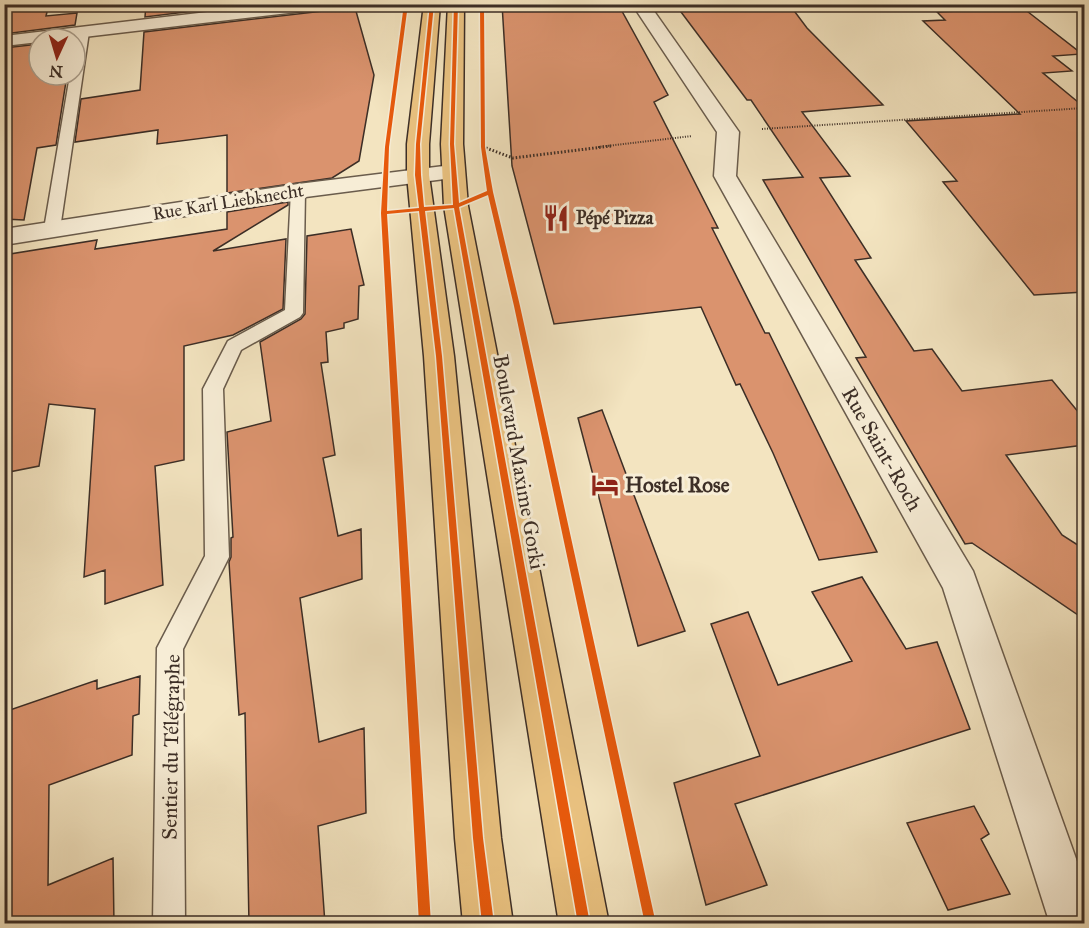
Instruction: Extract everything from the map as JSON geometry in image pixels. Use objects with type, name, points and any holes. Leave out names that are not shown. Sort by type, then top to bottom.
[{"type":"main road","points":[[432,4],[418,144],[418,175],[440,356],[478,838],[488,924]]},
{"type":"main road","name":"Boulevard Maxime Gorki","points":[[456,4],[452,172],[472,305],[584,924]]},
{"type":"street","points":[[87,32],[323,4]]},
{"type":"street","name":"Rue Saint-Roch","points":[[640,4],[728,132],[725,176],[960,583],[1075,924]]},
{"type":"street","points":[[83,27],[84,14]]},
{"type":"street","points":[[4,41],[27,38]]},
{"type":"street","name":"Rue Karl Liebknecht","points":[[4,237],[298,191],[452,172]]},
{"type":"lane","points":[[52,229],[74,87]]},
{"type":"lane","name":"Sentier du Télégraphe","points":[[169,924],[170,648],[217,557],[213,389],[234,346],[294,313],[298,191]]},
{"type":"path","points":[[483,135],[484,158]]},
{"type":"building","points":[[4,4],[49,4],[46,16],[77,13],[75,25],[27,27],[27,31],[4,34]]},
{"type":"building","points":[[146,4],[252,4],[145,17]]},
{"type":"building","points":[[333,4],[354,4],[374,75],[359,161],[332,178],[227,193],[227,135],[157,144],[158,130],[75,142],[81,99],[140,90],[144,32],[323,11]]},
{"type":"building","points":[[502,4],[618,4],[668,95],[654,102],[718,228],[712,228],[765,333],[769,333],[877,552],[819,560],[773,453],[740,384],[736,385],[701,307],[554,324],[512,166]]},
{"type":"building","points":[[675,4],[789,4],[807,28],[883,105],[802,112],[850,176],[820,178],[871,258],[855,260],[914,351],[932,349],[962,391],[1052,380],[1084,419],[1084,445],[1006,455],[1062,535],[1084,549],[1084,619],[972,543],[965,544],[856,358],[866,357],[763,180],[803,177],[751,100],[747,100]]},
{"type":"building","points":[[1023,8],[1082,54],[1053,56],[1072,71],[1043,73],[1084,107],[1084,292],[1034,295],[943,182],[957,181],[906,121],[1020,114],[923,21],[945,20],[937,12]]},
{"type":"building","points":[[27,45],[27,87],[65,87],[56,145],[37,148],[24,220],[4,219],[4,48]]},
{"type":"building","points":[[288,202],[288,205],[213,251],[286,239],[283,309],[233,335],[184,346],[184,460],[155,466],[163,585],[105,604],[105,570],[84,577],[95,409],[49,404],[39,466],[4,473],[4,255],[97,240],[95,249],[227,229],[227,212]]},
{"type":"building","points":[[351,229],[364,285],[359,286],[358,319],[344,323],[344,328],[326,332],[328,362],[321,363],[335,455],[323,458],[338,536],[361,529],[362,579],[300,598],[319,742],[364,728],[366,813],[318,826],[325,924],[249,924],[245,713],[239,715],[229,562],[231,538],[233,537],[227,432],[271,421],[260,342],[301,319],[305,314],[307,236]]},
{"type":"building","points":[[602,410],[685,631],[638,646],[578,418]]},
{"type":"building","points":[[862,577],[906,649],[937,642],[970,729],[735,804],[767,885],[706,905],[674,783],[760,756],[711,624],[748,612],[778,685],[852,661],[812,592]]},
{"type":"building","points":[[140,676],[139,714],[133,716],[132,755],[49,785],[48,885],[113,858],[114,924],[4,924],[4,712],[97,680],[97,689]]},
{"type":"building","points":[[974,806],[989,834],[981,839],[1010,894],[948,910],[907,823]]},
{"type":"cycle path","points":[[406,4],[387,147],[384,213],[425,924]]},
{"type":"cycle path","points":[[432,4],[418,144],[418,175],[439,356],[478,838],[488,924]]},
{"type":"cycle path","points":[[456,4],[452,144],[456,206],[584,924]]},
{"type":"cycle path","points":[[482,4],[483,147],[490,192],[517,306],[651,924]]},
{"type":"cycle path","points":[[384,213],[456,206],[490,192]]},
{"type":"place","name":"Pépé Pizza","points":[[556,218]]},
{"type":"place","name":"Hostel Rose","points":[[605,485]]}]
